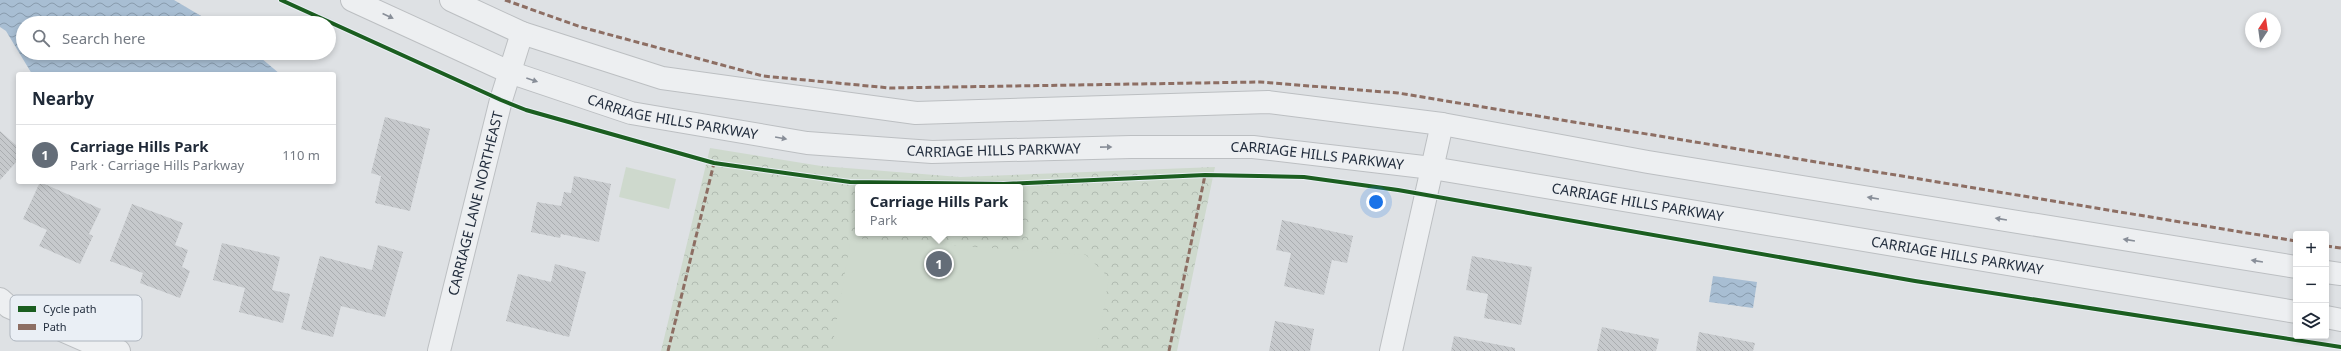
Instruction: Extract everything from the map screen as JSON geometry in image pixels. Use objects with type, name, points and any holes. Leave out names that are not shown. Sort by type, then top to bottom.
[{"type":"street","name":"CARRIAGE HILLS PARKWAY","points":[[352,0],[509,72],[631,113],[807,143],[932,152],[1131,147],[1253,147],[1432,168],[2293,312]]},
{"type":"street","points":[[451,0],[522,33],[662,78],[916,113],[1268,102],[1442,124],[1648,162],[2293,267]]},
{"type":"street","name":"CARRIAGE LANE NORTHEAST","points":[[439,351],[509,72],[522,33]]},
{"type":"street","points":[[1391,351],[1442,124]]},
{"type":"street","points":[[2329,272],[2341,274]]},
{"type":"street","points":[[0,299],[10,307]]},
{"type":"street","points":[[2329,318],[2341,320]]},
{"type":"street","points":[[87,341],[119,351]]},
{"type":"green space","points":[[710,148],[821,166],[960,177],[1215,167],[1177,351],[661,351]]},
{"type":"green space","points":[[626,167],[676,179],[669,209],[619,197]]},
{"type":"green space","points":[[851,238],[1086,255],[1109,278],[1096,351],[838,351],[834,336]]},
{"type":"water","points":[[0,0],[174,0],[201,16],[16,16],[16,48],[6,31],[0,27]]},
{"type":"water","points":[[24,60],[263,60],[278,72],[31,72]]},
{"type":"water","points":[[1713,276],[1757,282],[1753,308],[1709,302]]},
{"type":"building","points":[[385,117],[430,129],[410,211],[375,203],[381,176],[371,173]]},
{"type":"building","points":[[0,131],[16,145],[16,162],[0,180]]},
{"type":"building","points":[[574,176],[611,184],[599,242],[561,234],[560,238],[531,232],[537,202],[561,206],[564,192],[571,193]]},
{"type":"building","points":[[39,184],[45,184],[101,209],[89,234],[93,236],[80,264],[39,246],[47,230],[23,219]]},
{"type":"building","points":[[132,204],[183,223],[175,245],[188,250],[182,267],[190,271],[180,298],[140,283],[143,273],[110,261]]},
{"type":"building","points":[[1282,220],[1353,236],[1347,263],[1332,260],[1324,295],[1284,286],[1291,253],[1276,250]]},
{"type":"building","points":[[222,243],[280,257],[272,290],[290,294],[283,323],[239,312],[245,288],[213,280]]},
{"type":"building","points":[[378,245],[403,252],[385,317],[341,306],[333,337],[301,329],[320,256],[372,270]]},
{"type":"building","points":[[1472,256],[1532,267],[1521,325],[1484,318],[1488,294],[1466,290]]},
{"type":"building","points":[[555,264],[586,272],[569,337],[506,321],[518,274],[551,282]]},
{"type":"building","points":[[1275,321],[1314,329],[1310,351],[1269,351]]},
{"type":"building","points":[[1602,327],[1659,339],[1656,351],[1597,351]]},
{"type":"building","points":[[1699,332],[1755,343],[1753,351],[1696,351]]},
{"type":"building","points":[[1454,336],[1515,348],[1515,351],[1451,351]]},
{"type":"marked path","points":[[505,0],[581,27],[763,76],[890,88],[1260,82],[1398,93],[2293,241]]},
{"type":"marked path","points":[[668,351],[714,163]]},
{"type":"marked path","points":[[1169,351],[1205,175]]},
{"type":"marked path","points":[[2329,246],[2341,248]]},
{"type":"cycle path","points":[[281,0],[316,16]]},
{"type":"cycle path","points":[[336,25],[526,110],[714,163],[850,182],[1004,184]]},
{"type":"cycle path","points":[[1004,184],[1205,175],[1304,177],[1398,190],[1915,281],[2341,347]]},
{"type":"place","name":"Carriage Hills Park","points":[[939,264]]}]
